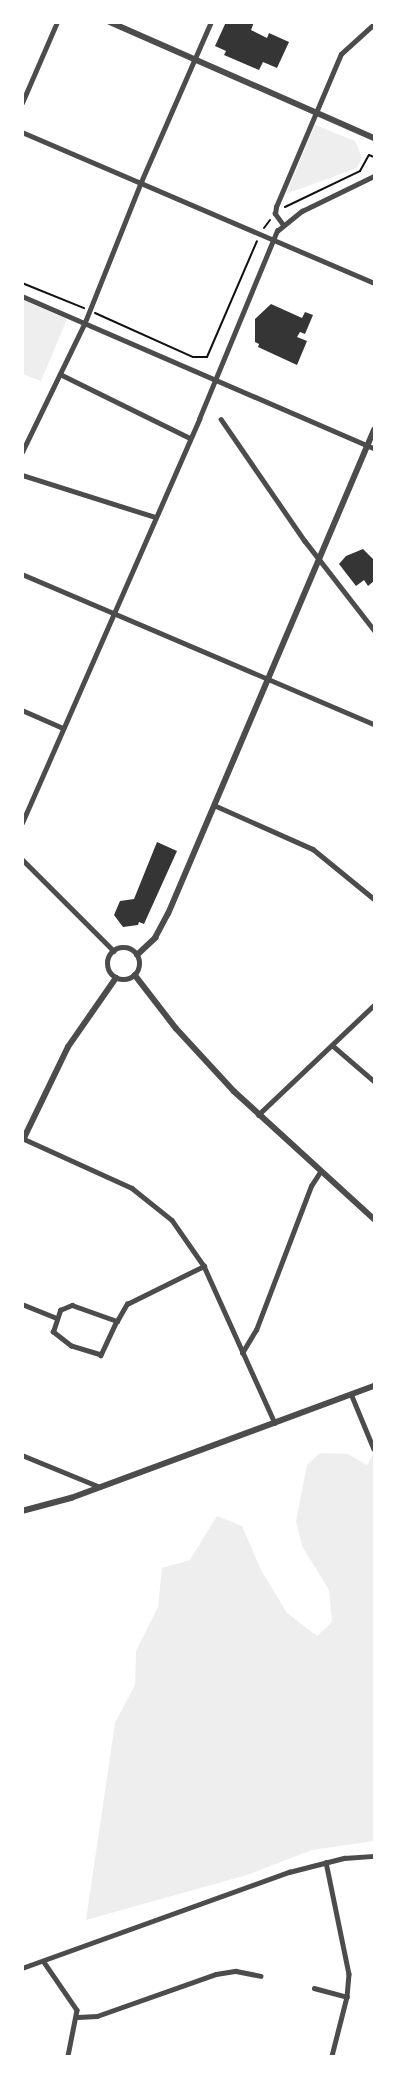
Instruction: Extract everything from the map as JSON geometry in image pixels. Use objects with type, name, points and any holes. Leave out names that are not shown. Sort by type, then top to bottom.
[{"type":"street","points":[[22,103],[57,22]]},
{"type":"street","points":[[110,22],[374,138]]},
{"type":"street","points":[[22,452],[85,322],[141,182],[211,22]]},
{"type":"street","points":[[283,225],[275,214],[315,113],[341,54],[374,24]]},
{"type":"street","points":[[22,132],[261,232],[374,283]]},
{"type":"street","points":[[22,823],[190,438],[273,238],[283,225],[302,211],[374,176]]},
{"type":"street","points":[[22,296],[371,447]]},
{"type":"street","points":[[60,374],[190,438]]},
{"type":"street","points":[[221,419],[321,560],[374,630]]},
{"type":"street","points":[[137,955],[156,938],[162,927],[371,447],[374,430]]},
{"type":"street","points":[[22,475],[155,517]]},
{"type":"street","points":[[22,574],[114,612],[268,681],[374,724]]},
{"type":"street","points":[[22,710],[62,728]]},
{"type":"street","points":[[214,805],[313,848],[374,899]]},
{"type":"street","points":[[22,859],[114,951]]},
{"type":"street","points":[[129,949],[137,955],[140,968],[135,975],[124,980],[116,978],[108,963],[114,951],[129,949]]},
{"type":"street","points":[[135,975],[182,1035],[258,1115],[374,1219]]},
{"type":"street","points":[[116,978],[68,1047],[23,1138],[116,1179],[151,1200],[172,1220],[204,1266],[275,1423]]},
{"type":"street","points":[[258,1115],[374,1005]]},
{"type":"street","points":[[332,1045],[374,1081]]},
{"type":"street","points":[[242,1353],[256,1330],[311,1186],[320,1172]]},
{"type":"street","points":[[117,1321],[72,1305],[60,1310],[55,1317],[53,1326],[58,1338],[101,1355],[127,1304],[204,1266]]},
{"type":"street","points":[[22,1304],[55,1317]]},
{"type":"street","points":[[22,1511],[100,1487],[352,1396],[374,1386]]},
{"type":"street","points":[[352,1396],[374,1450]]},
{"type":"street","points":[[22,1455],[100,1487]]},
{"type":"street","points":[[22,1968],[44,1962],[289,1872],[326,1862],[374,1856]]},
{"type":"street","points":[[326,1862],[349,1974],[347,1997],[332,2056]]},
{"type":"street","points":[[44,1962],[74,2004],[78,2016],[68,2056]]},
{"type":"street","points":[[78,2016],[97,2016],[216,1974],[236,1972],[261,1976]]},
{"type":"street","points":[[314,1988],[347,1997]]},
{"type":"path","points":[[22,282],[90,310],[193,357],[207,357],[261,232],[275,214],[317,190],[360,171],[369,155],[374,157]]},
{"type":"shaded area","points":[[315,125],[355,141],[362,158],[357,168],[286,194]]},
{"type":"shaded area","points":[[23,300],[67,319],[41,381],[23,374]]},
{"type":"shaded area","points":[[320,1453],[348,1454],[367,1465],[374,1453],[374,1841],[312,1850],[247,1875],[86,1920],[115,1723],[135,1685],[136,1651],[158,1607],[162,1568],[190,1560],[217,1516],[242,1526],[261,1570],[287,1613],[317,1636],[332,1622],[329,1590],[302,1546],[296,1521],[307,1465]]},
{"type":"building","points":[[226,22],[254,22],[251,30],[267,38],[269,33],[289,42],[277,68],[263,62],[259,70],[224,55],[226,51],[215,46]]},
{"type":"building","points":[[271,304],[302,318],[305,312],[313,315],[305,334],[300,332],[297,337],[307,341],[297,365],[258,347],[259,344],[255,342],[255,319]]},
{"type":"building","points":[[363,549],[374,560],[374,581],[368,586],[364,580],[356,586],[339,564],[346,556]]},
{"type":"building","points":[[157,842],[177,851],[144,924],[139,922],[138,925],[123,927],[114,915],[120,901],[134,899]]}]
